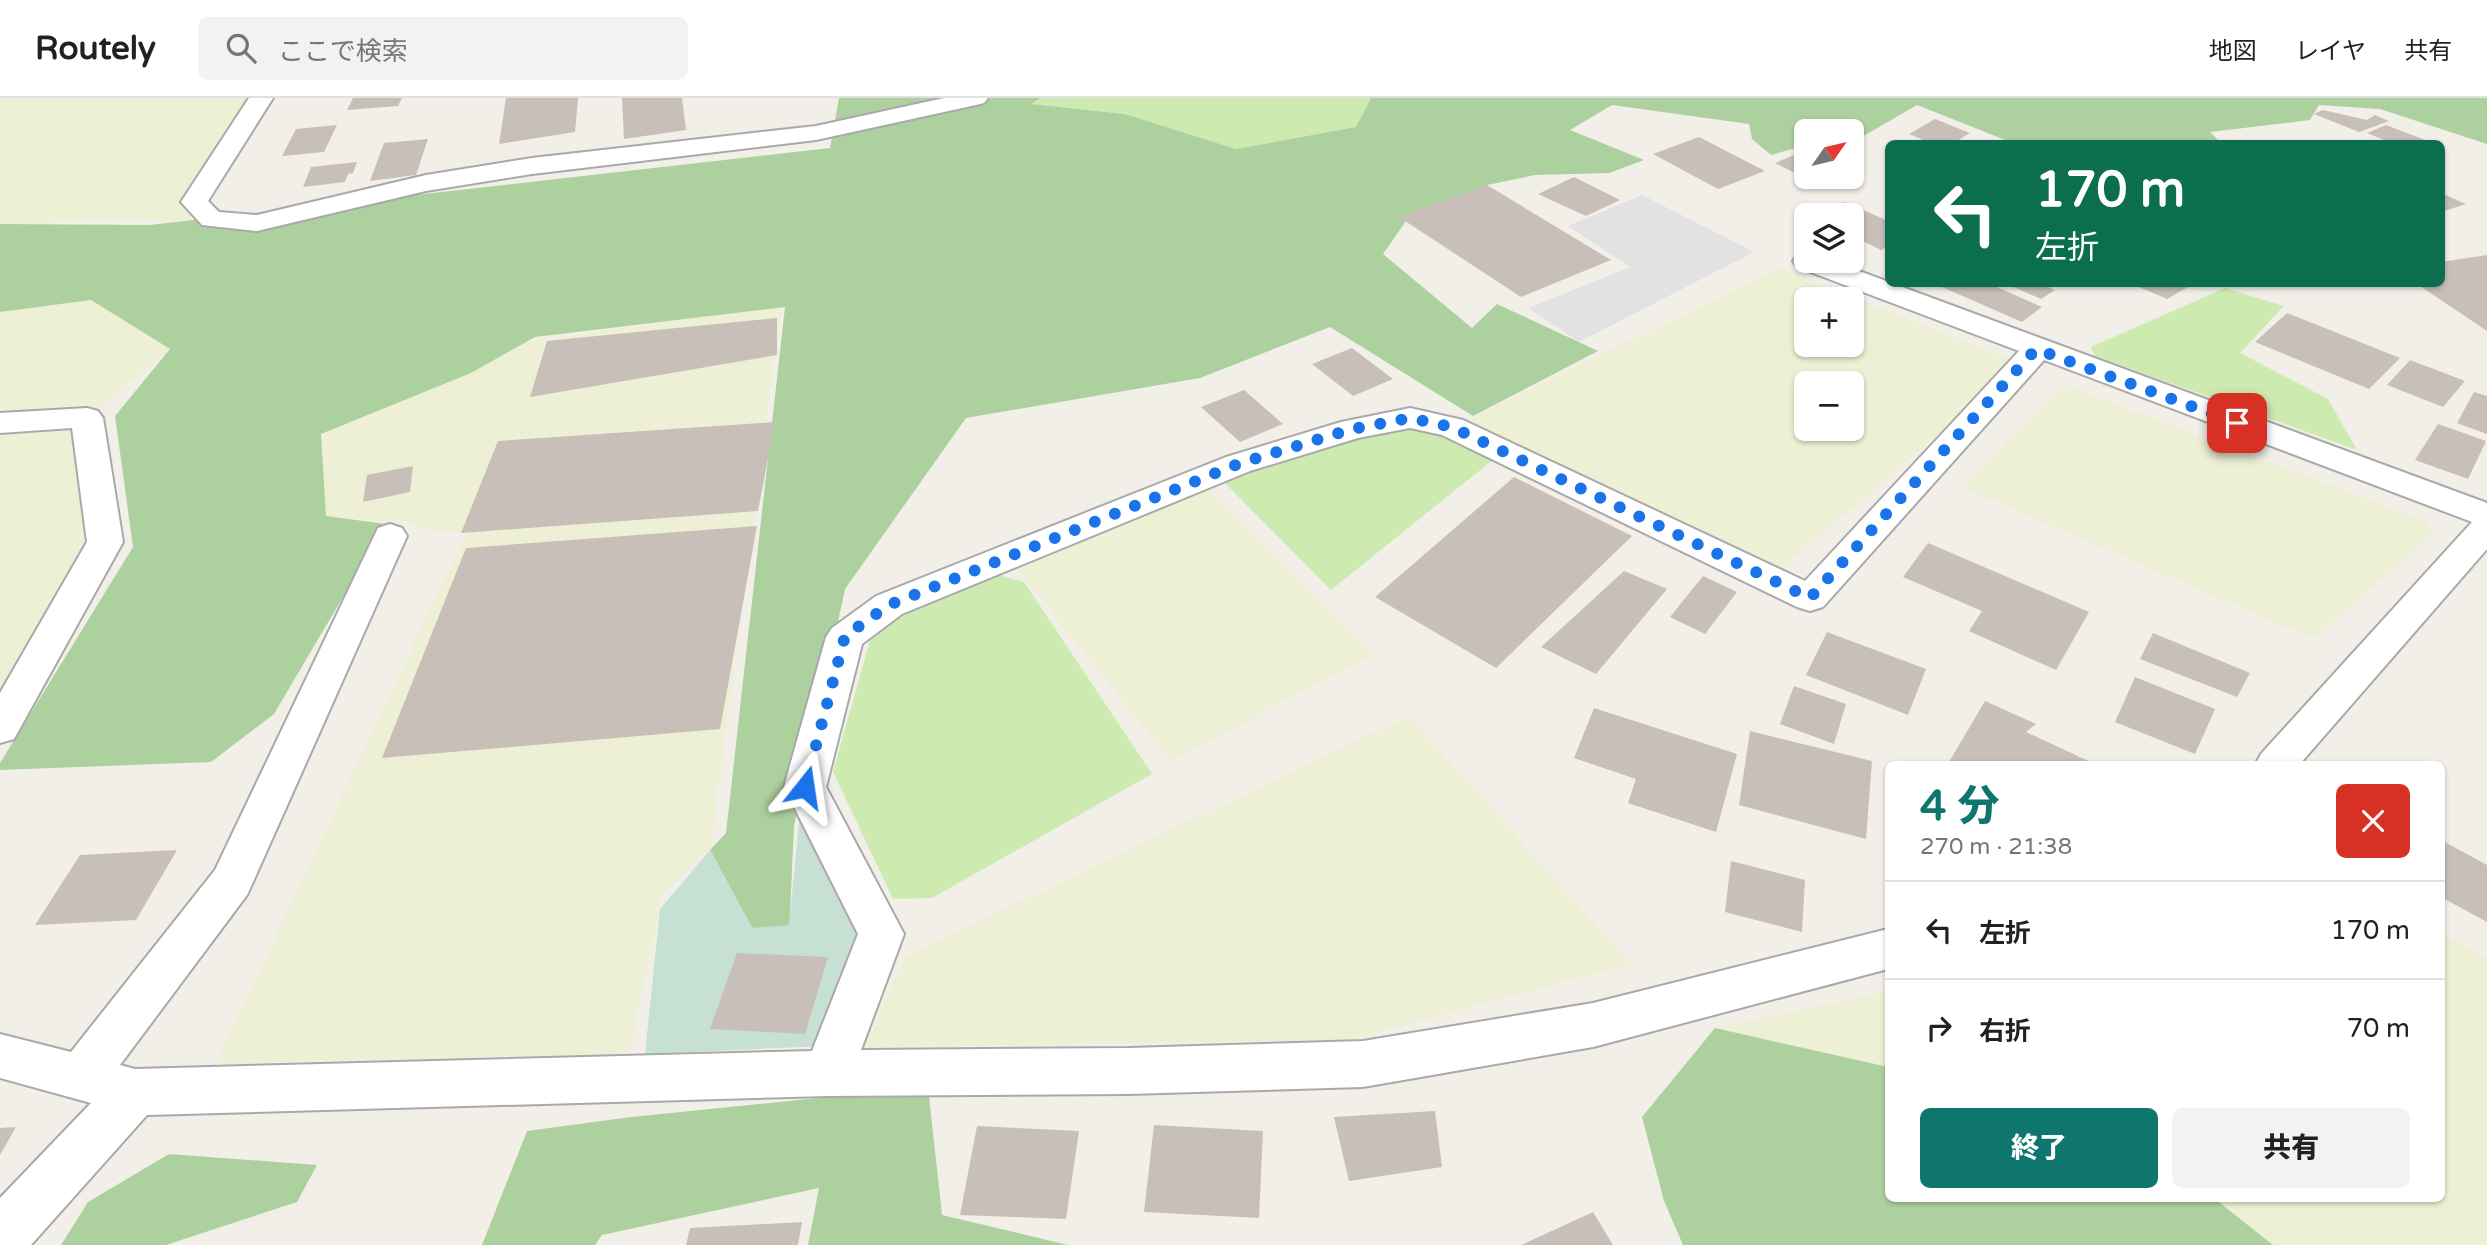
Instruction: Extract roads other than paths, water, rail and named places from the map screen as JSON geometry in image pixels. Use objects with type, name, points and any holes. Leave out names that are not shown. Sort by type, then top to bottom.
[{"type":"street","points":[[261,98],[194,202],[211,219],[257,223],[426,183],[532,166],[816,133],[975,98]]},
{"type":"street","points":[[1839,273],[2036,349],[2487,515]]},
{"type":"street","points":[[828,1073],[881,934],[805,787],[845,636],[889,605],[1238,464],[1352,429],[1410,418],[1452,427],[1810,598],[2036,349]]},
{"type":"street","points":[[0,423],[87,418],[105,542],[0,728]]},
{"type":"street","points":[[2279,761],[2487,527]]},
{"type":"street","points":[[80,1079],[231,882],[390,536]]},
{"type":"street","points":[[0,1056],[135,1092],[828,1073],[1129,1071],[1363,1064],[1592,1025],[1885,950]]},
{"type":"street","points":[[1,1245],[18,1217],[135,1092]]}]
